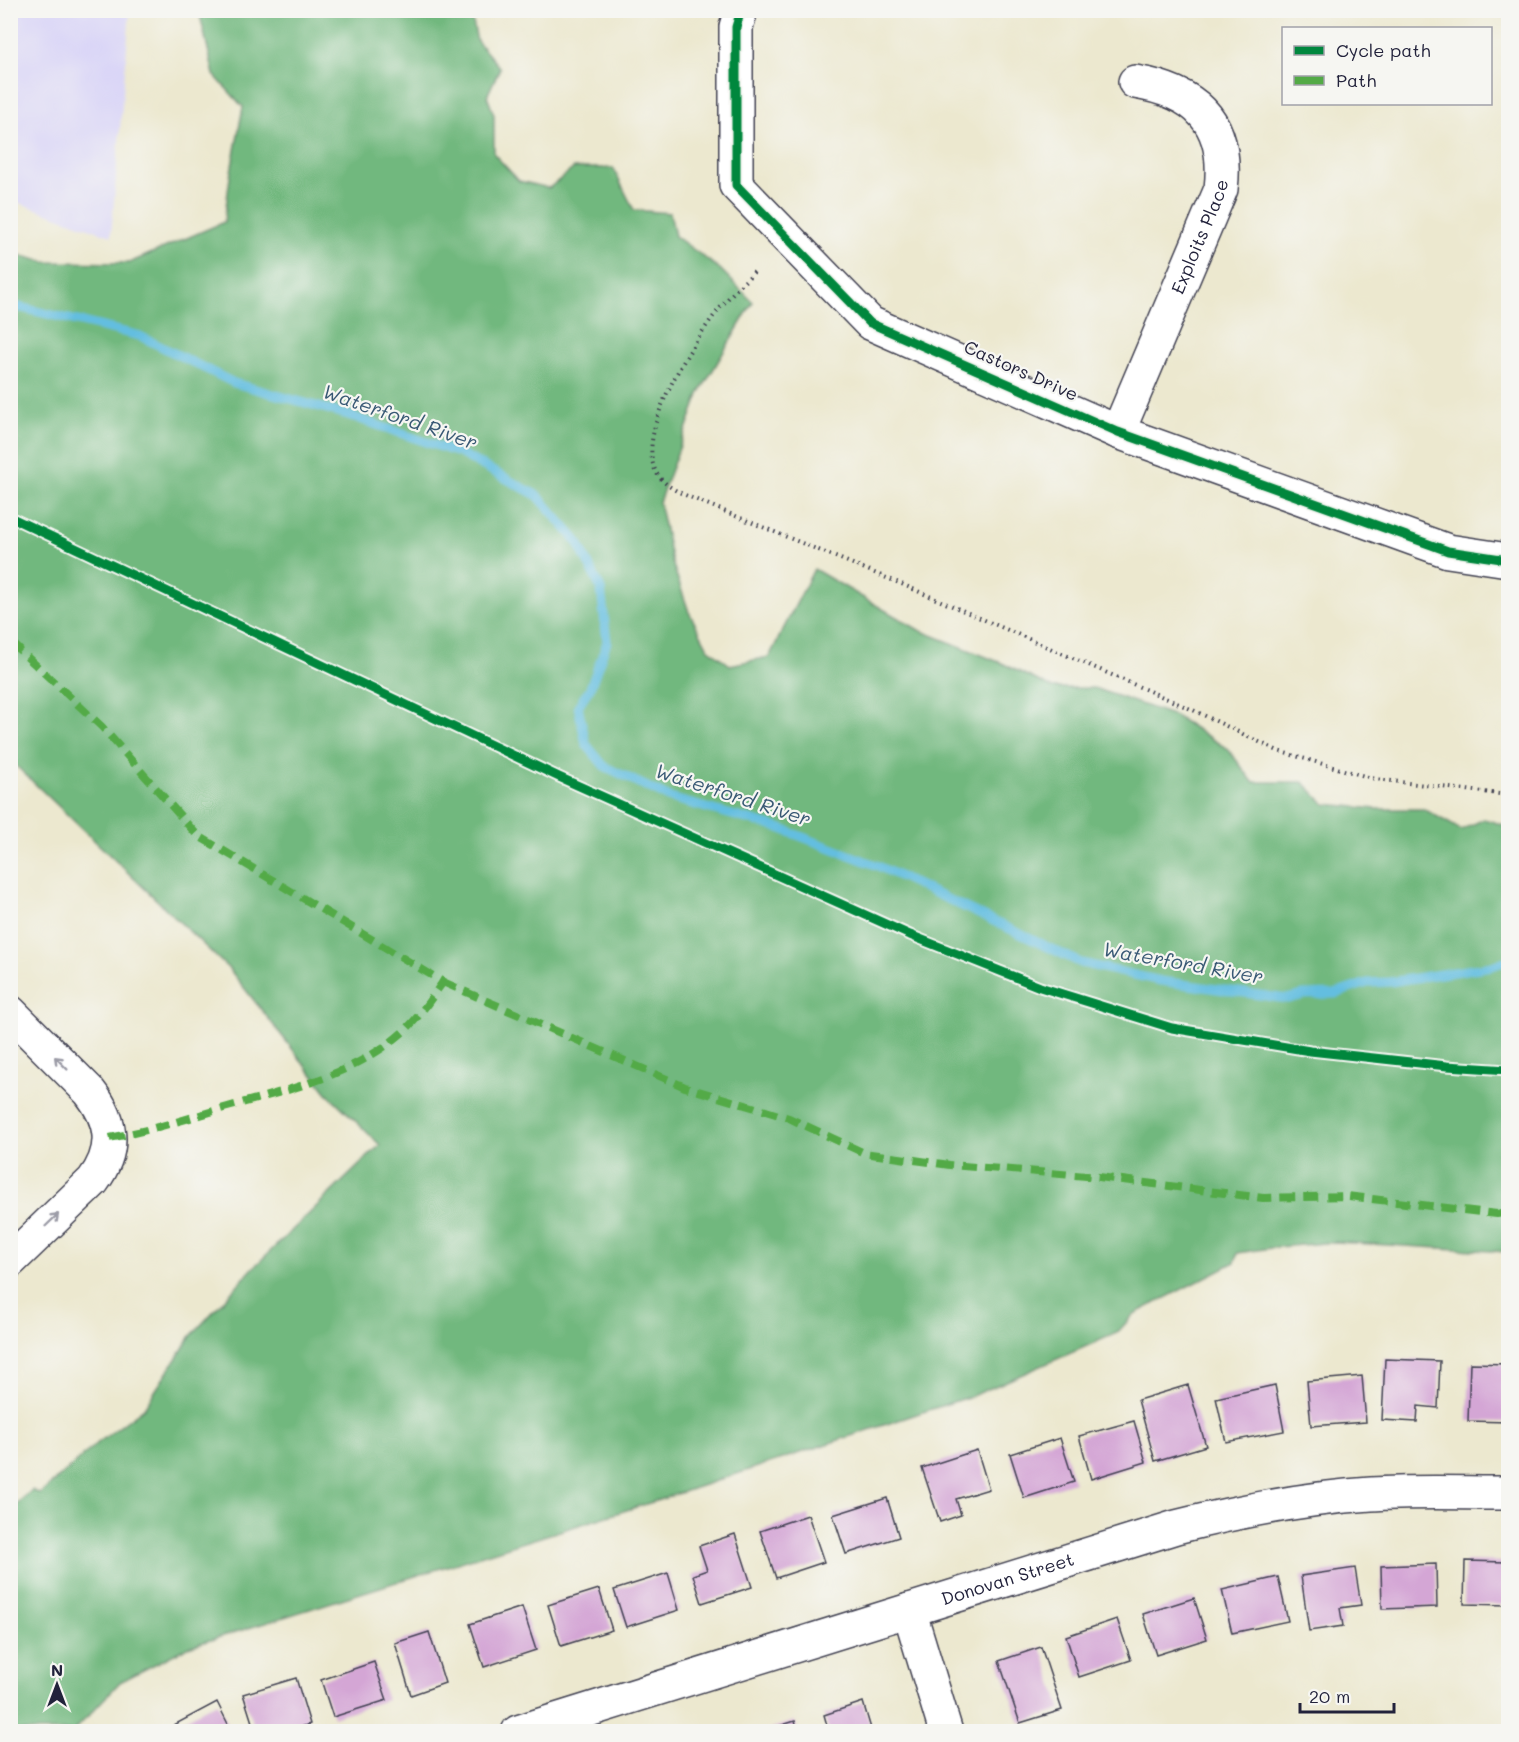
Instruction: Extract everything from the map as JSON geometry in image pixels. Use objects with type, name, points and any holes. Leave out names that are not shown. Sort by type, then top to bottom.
[{"type":"street","name":"Castors Drive","points":[[741,10],[736,27],[736,185],[870,323],[1118,432],[1448,551],[1509,560]]},
{"type":"street","name":"Exploits Place","points":[[1118,432],[1221,189],[1223,175],[1220,145],[1206,115],[1176,93],[1155,85],[1135,82]]},
{"type":"street","points":[[10,1012],[89,1091],[100,1105],[107,1120],[109,1138],[105,1161],[93,1180],[10,1261]]},
{"type":"street","name":"Donovan Street","points":[[518,1731],[1176,1527],[1250,1510],[1309,1500],[1370,1494],[1509,1493]]},
{"type":"street","points":[[909,1610],[946,1731]]},
{"type":"path","points":[[754,272],[708,323],[664,399],[654,429],[651,449],[654,468],[663,481],[692,498],[899,583],[1193,710],[1278,751],[1375,779],[1509,795]]},
{"type":"shaded area","points":[[11,10],[130,11],[111,236],[11,200]]},
{"type":"green space","points":[[199,11],[473,11],[471,13],[477,41],[500,68],[487,96],[494,115],[494,154],[519,181],[549,188],[574,168],[613,168],[634,210],[670,213],[675,236],[720,269],[753,302],[700,392],[659,502],[672,562],[689,612],[708,648],[730,665],[769,657],[814,569],[919,630],[1004,664],[1052,688],[1094,688],[1175,716],[1228,749],[1253,782],[1303,782],[1325,804],[1377,809],[1424,809],[1461,830],[1484,819],[1504,825],[1508,823],[1508,1252],[1336,1242],[1238,1253],[1235,1262],[1134,1314],[1117,1333],[977,1394],[659,1500],[188,1647],[120,1682],[74,1731],[11,1731],[11,1510],[32,1490],[40,1494],[95,1445],[144,1408],[191,1336],[254,1267],[380,1145],[327,1093],[230,970],[11,761],[11,253],[45,262],[129,263],[224,222],[243,107],[214,75]]},
{"type":"building","points":[[1385,1359],[1440,1361],[1438,1408],[1418,1406],[1417,1422],[1382,1420]]},
{"type":"building","points":[[1470,1363],[1508,1364],[1508,1422],[1468,1421]]},
{"type":"building","points":[[1362,1376],[1366,1422],[1311,1426],[1307,1381]]},
{"type":"building","points":[[1188,1385],[1206,1446],[1155,1461],[1138,1400]]},
{"type":"building","points":[[1275,1385],[1284,1431],[1226,1442],[1216,1398]]},
{"type":"building","points":[[1134,1421],[1146,1462],[1091,1479],[1079,1436]]},
{"type":"building","points":[[1060,1438],[1074,1482],[1024,1498],[1010,1454]]},
{"type":"building","points":[[977,1450],[989,1489],[956,1499],[961,1515],[940,1522],[922,1468]]},
{"type":"building","points":[[887,1498],[899,1537],[846,1554],[833,1515]]},
{"type":"building","points":[[808,1515],[824,1562],[776,1578],[760,1531]]},
{"type":"building","points":[[735,1534],[752,1587],[702,1603],[693,1575],[707,1570],[699,1546]]},
{"type":"building","points":[[1465,1561],[1508,1562],[1508,1605],[1464,1604]]},
{"type":"building","points":[[1436,1564],[1437,1607],[1382,1609],[1381,1566]]},
{"type":"building","points":[[1355,1568],[1361,1605],[1340,1608],[1343,1626],[1309,1631],[1301,1576]]},
{"type":"building","points":[[668,1573],[679,1610],[626,1627],[614,1590]]},
{"type":"building","points":[[1278,1577],[1288,1621],[1232,1633],[1222,1590]]},
{"type":"building","points":[[599,1589],[612,1630],[561,1646],[548,1605]]},
{"type":"building","points":[[1194,1598],[1207,1639],[1156,1655],[1143,1614]]},
{"type":"building","points":[[522,1607],[536,1650],[484,1667],[470,1624]]},
{"type":"building","points":[[1117,1619],[1131,1660],[1079,1677],[1066,1636]]},
{"type":"building","points":[[429,1632],[445,1683],[411,1695],[395,1643]]},
{"type":"building","points":[[1041,1647],[1062,1710],[1020,1723],[999,1661]]},
{"type":"building","points":[[374,1662],[387,1700],[333,1717],[321,1680]]},
{"type":"building","points":[[296,1678],[310,1724],[286,1732],[255,1732],[243,1694]]},
{"type":"building","points":[[217,1702],[232,1732],[172,1732],[170,1727]]},
{"type":"building","points":[[863,1702],[872,1732],[829,1732],[824,1715]]},
{"type":"building","points":[[795,1721],[798,1732],[763,1732],[763,1731]]},
{"type":"waterway","name":"Waterford River","points":[[10,305],[140,336],[234,383],[348,415],[461,454],[538,496],[577,541],[601,589],[607,642],[590,688],[578,706],[586,744],[604,766],[670,798],[779,828],[878,866],[1081,963],[1161,981],[1287,999],[1304,995],[1335,994],[1367,983],[1390,982],[1492,966],[1508,960]]},
{"type":"marked path","points":[[10,641],[102,727],[197,835],[443,982],[409,1027],[384,1047],[341,1071],[272,1095],[109,1138]]},
{"type":"marked path","points":[[443,982],[685,1087],[789,1118],[864,1153],[950,1165],[1099,1177],[1263,1198],[1348,1196],[1497,1214],[1508,1212]]},
{"type":"cycle path","points":[[741,10],[736,27],[736,185],[870,323],[1118,432],[1448,551],[1508,560]]},
{"type":"cycle path","points":[[10,517],[559,777],[910,935],[1040,987],[1172,1028],[1310,1051],[1447,1066],[1508,1070]]}]
